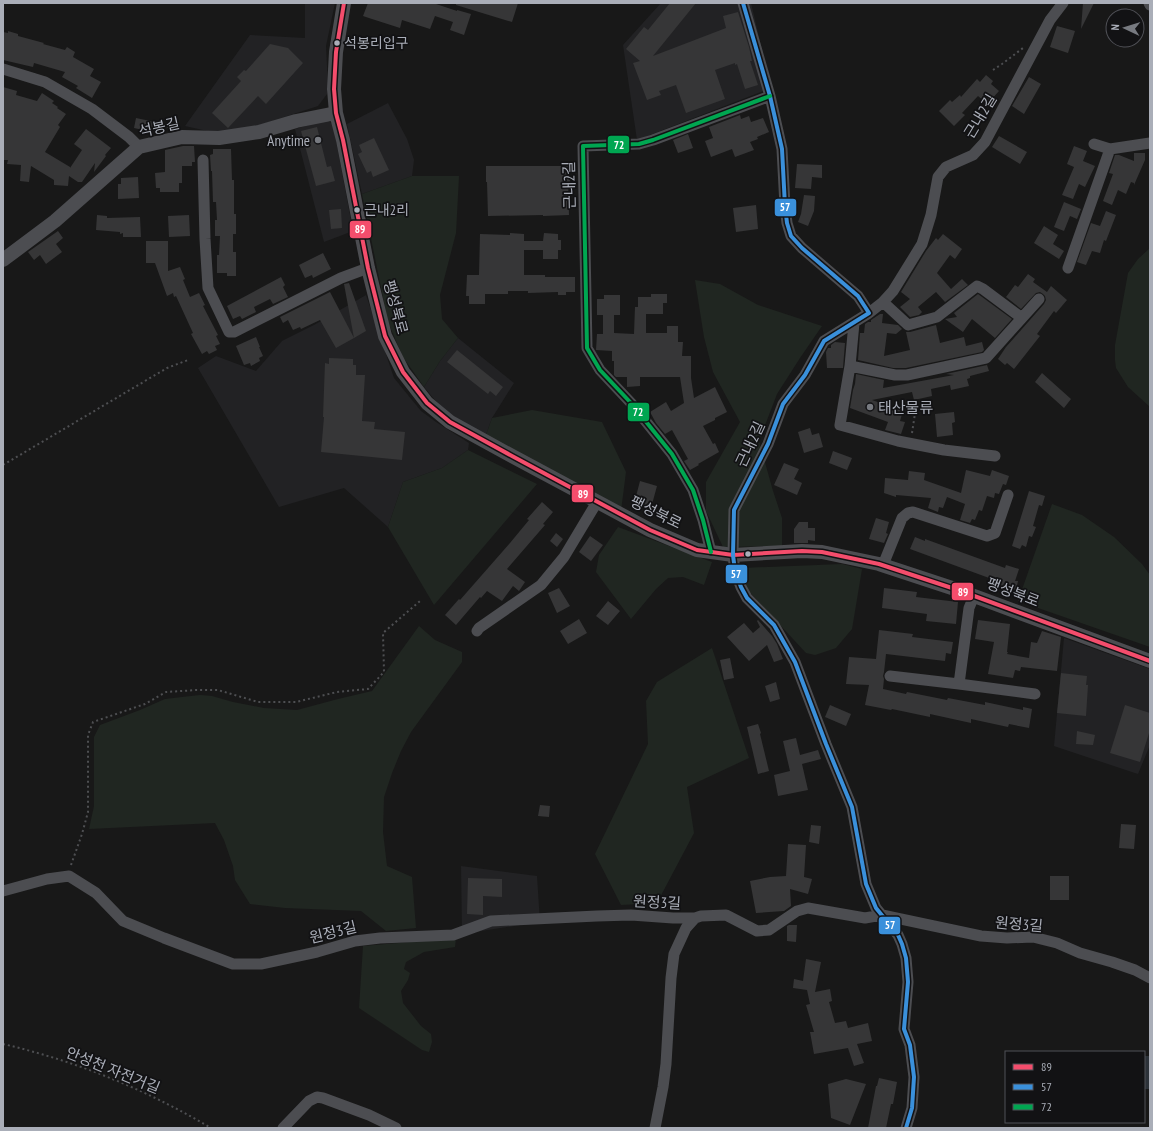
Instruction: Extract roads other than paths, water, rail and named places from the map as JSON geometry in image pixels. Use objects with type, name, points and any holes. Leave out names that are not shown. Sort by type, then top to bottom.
[{"type":"street","name":"팽성북로","points":[[344,3],[336,52],[334,88],[336,113],[343,140],[368,268],[385,336],[403,372],[428,403],[450,422],[650,530],[697,550],[733,555],[802,551],[822,552],[883,565],[974,596],[1150,661]]},
{"type":"street","points":[[743,3],[770,96],[782,148],[785,206],[787,224],[791,236],[802,248],[858,296],[869,313]]},
{"type":"street","name":"근내2길","points":[[733,555],[734,510],[768,444],[783,404],[805,375],[824,340],[869,313],[883,302],[893,291],[922,244],[931,215],[938,177],[946,168],[973,155],[985,142],[1050,20],[1063,3]]},
{"type":"street","points":[[3,69],[45,82],[92,109],[129,137],[139,147]]},
{"type":"street","name":"근내2길","points":[[711,552],[703,520],[693,490],[672,454],[631,403],[600,370],[587,348],[583,146],[639,144],[770,96]]},
{"type":"street","name":"석봉길","points":[[3,260],[55,221],[139,147],[182,137],[219,138],[259,132],[296,121],[336,113]]},
{"type":"street","points":[[1094,144],[1110,149],[1150,143]]},
{"type":"street","points":[[1068,268],[1110,149]]},
{"type":"street","name":"팽성북로","points":[[203,160],[208,288],[229,332],[234,332],[341,278],[368,268]]},
{"type":"street","points":[[883,302],[908,325],[937,316],[977,286],[1022,318]]},
{"type":"street","points":[[850,366],[895,375],[906,375],[986,358],[1039,299]]},
{"type":"street","points":[[854,323],[850,366],[840,425],[898,442],[944,450],[995,456]]},
{"type":"street","points":[[883,565],[902,518],[908,513],[913,512],[987,536],[995,532],[1008,496]]},
{"type":"street","points":[[477,631],[479,628],[541,585],[564,557],[597,502]]},
{"type":"street","points":[[733,555],[735,571],[747,598],[774,625],[796,662],[826,744],[852,807],[866,884],[876,908],[898,935],[902,944],[908,970],[904,1029],[910,1045],[914,1077],[912,1108],[906,1128]]},
{"type":"street","points":[[959,684],[969,608],[974,596]]},
{"type":"street","points":[[890,676],[1035,694]]},
{"type":"street","name":"원정3길","points":[[3,891],[47,879],[69,876],[96,893],[123,921],[233,964],[262,964],[317,952],[355,940],[453,935],[491,921],[604,915],[694,918],[700,916],[726,915],[758,931],[769,930],[797,911],[808,908],[864,918],[882,915],[981,936],[1007,938],[1034,937],[1057,943],[1080,953],[1135,970],[1150,978]]},
{"type":"street","name":"원정3길","points":[[655,1128],[664,1087],[674,954],[686,928],[694,918]]},
{"type":"street","points":[[283,1128],[305,1105],[317,1097],[368,1115],[396,1128]]},
{"type":"place","name":"석봉리입구","points":[[337,43]]},
{"type":"place","name":"Anytime","points":[[318,140]]},
{"type":"place","name":"근내2리","points":[[357,210]]},
{"type":"place","name":"태산물류","points":[[870,407]]}]
